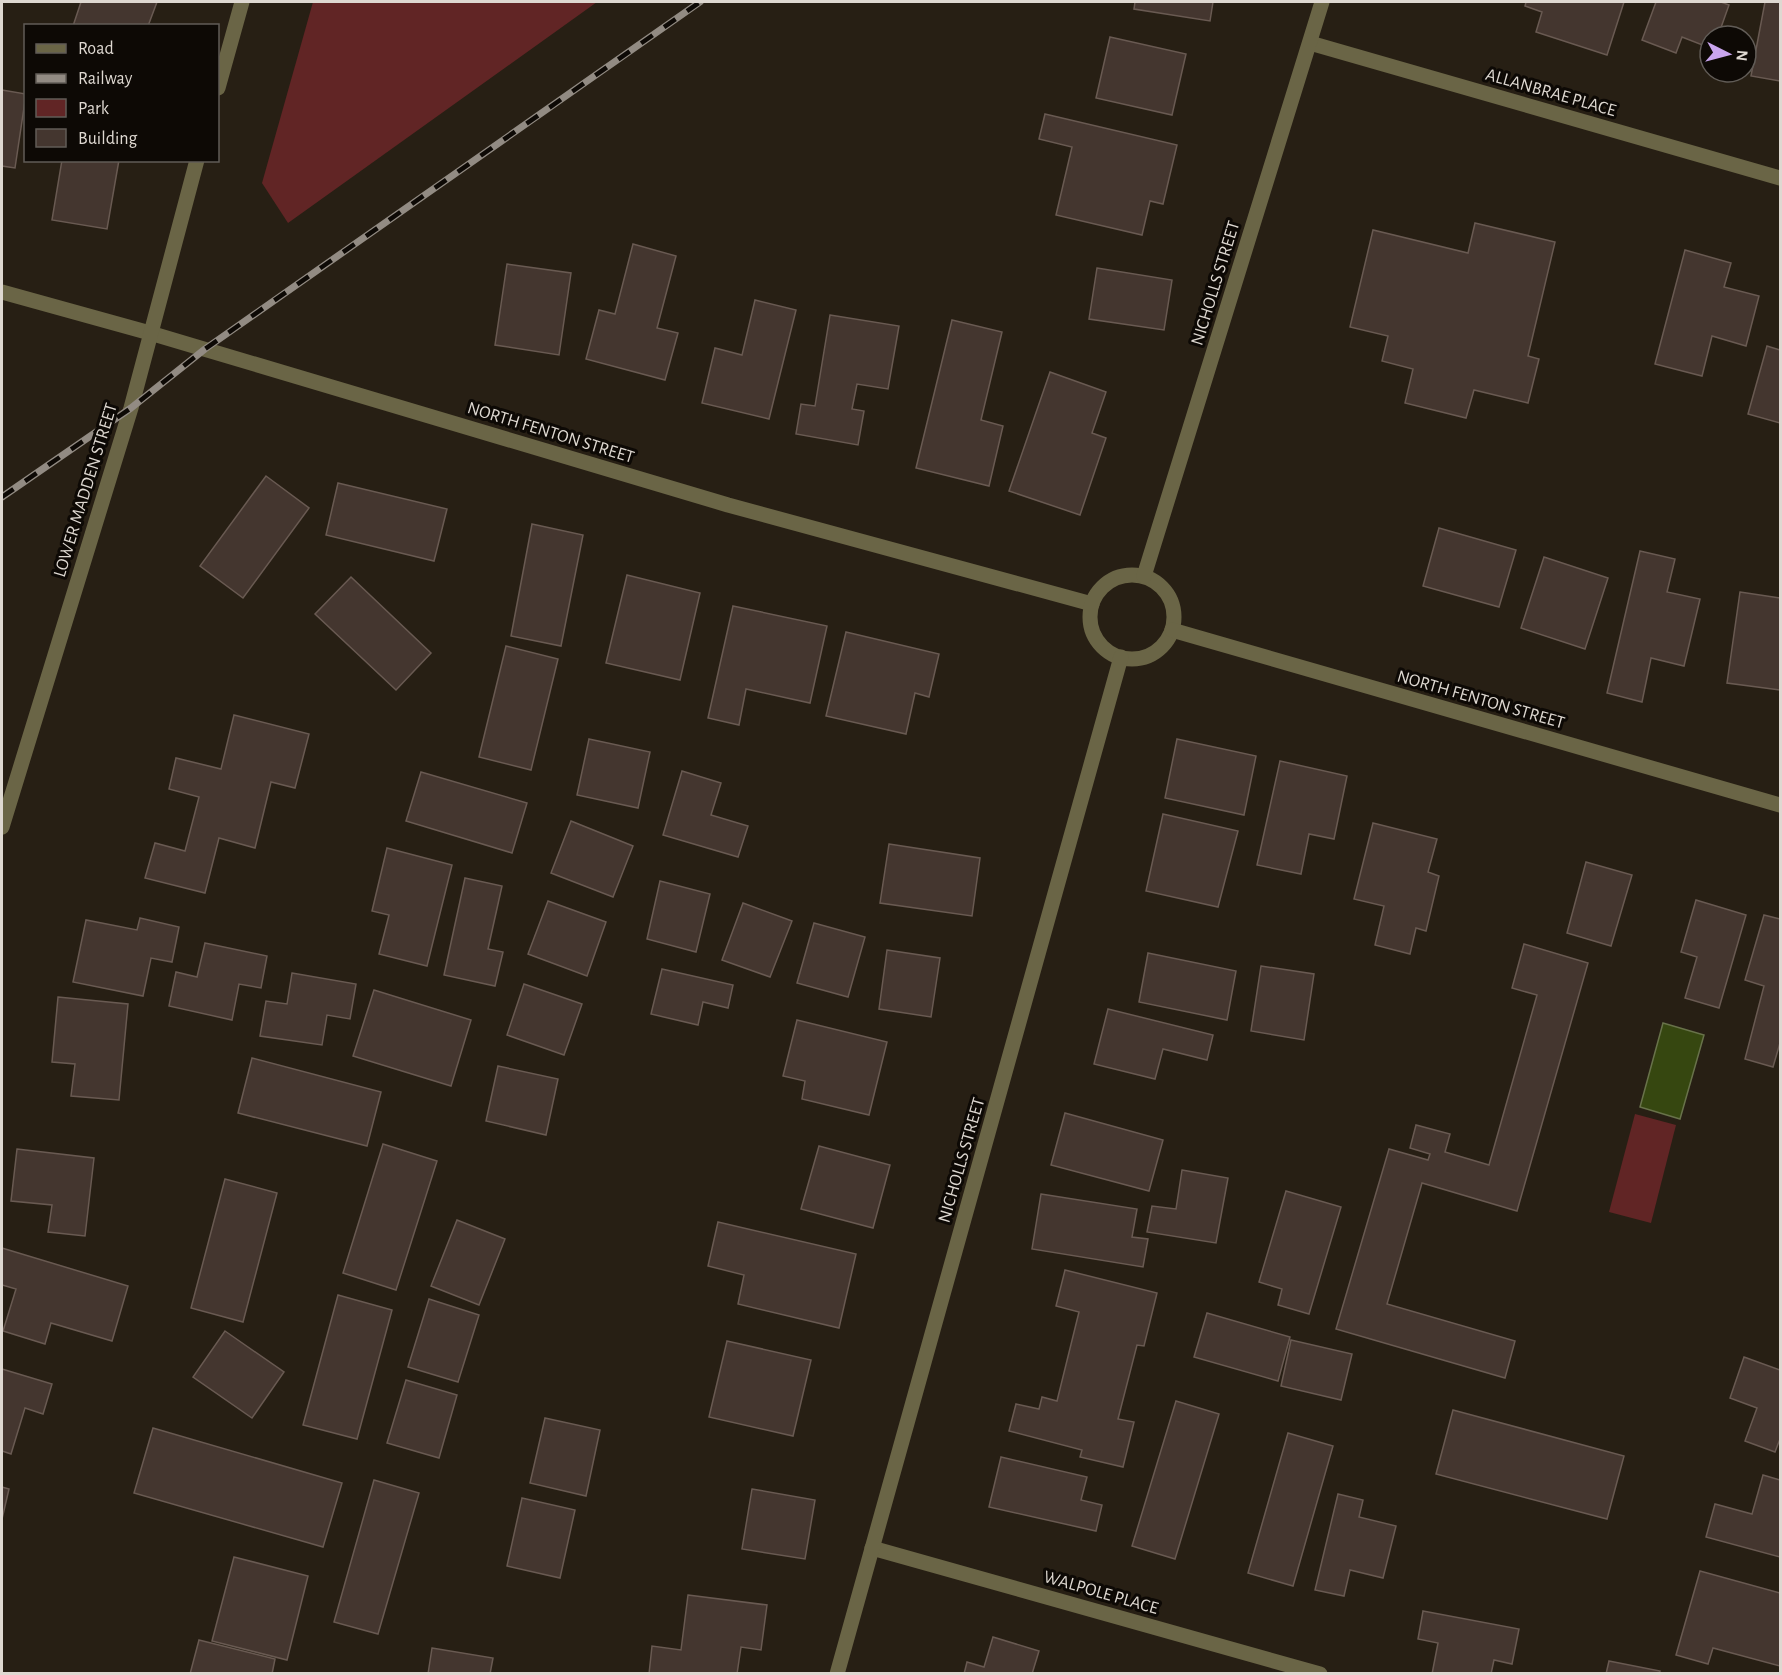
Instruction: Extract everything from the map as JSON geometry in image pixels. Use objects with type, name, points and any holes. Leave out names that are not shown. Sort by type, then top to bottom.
[{"type":"street","points":[[219,84],[242,2]]},
{"type":"street","name":"NICHOLLS STREET","points":[[1144,576],[1322,2]]},
{"type":"street","name":"ALLANBRAE PLACE","points":[[1310,43],[1780,178]]},
{"type":"street","name":"LOWER MADDEN STREET","points":[[2,827],[131,408],[196,162]]},
{"type":"street","name":"NORTH FENTON STREET","points":[[2,292],[150,333],[728,506],[1092,604]]},
{"type":"street","points":[[1126,575],[1144,576],[1161,586],[1169,598],[1174,611],[1172,630],[1163,645],[1152,654],[1140,658],[1121,657],[1108,651],[1098,641],[1090,619],[1092,604],[1100,590],[1111,580],[1126,575]]},
{"type":"street","name":"NORTH FENTON STREET","points":[[1172,630],[1780,805]]},
{"type":"street","name":"NICHOLLS STREET","points":[[837,1674],[1121,657]]},
{"type":"street","name":"WALPOLE PLACE","points":[[872,1548],[1320,1674]]},
{"type":"green space","points":[[313,2],[597,2],[288,223],[262,183]]},
{"type":"green space","points":[[1635,1114],[1676,1125],[1651,1223],[1609,1212]]},
{"type":"shaded area","points":[[1663,1023],[1704,1035],[1680,1119],[1640,1107]]},
{"type":"building","points":[[81,2],[157,2],[149,24],[74,24]]},
{"type":"building","points":[[1135,2],[1213,2],[1210,21],[1134,9]]},
{"type":"building","points":[[1526,2],[1624,2],[1607,55],[1536,32],[1542,12],[1525,6]]},
{"type":"building","points":[[1656,2],[1721,2],[1729,5],[1722,24],[1698,24],[1698,43],[1682,37],[1676,53],[1642,40]]},
{"type":"building","points":[[1765,2],[1780,2],[1780,81],[1758,77],[1758,39]]},
{"type":"building","points":[[1110,37],[1186,54],[1172,115],[1096,98]]},
{"type":"building","points":[[2,90],[24,94],[24,107],[15,168],[2,166]]},
{"type":"building","points":[[1045,114],[1177,145],[1163,204],[1150,201],[1142,235],[1056,215],[1072,147],[1039,139]]},
{"type":"building","points":[[62,162],[119,162],[107,229],[52,220]]},
{"type":"building","points":[[1475,223],[1555,242],[1528,356],[1539,359],[1528,403],[1474,390],[1466,418],[1405,403],[1413,369],[1382,361],[1388,336],[1350,327],[1373,230],[1468,253]]},
{"type":"building","points":[[633,244],[676,256],[657,328],[678,333],[665,380],[586,359],[599,310],[615,314]]},
{"type":"building","points":[[1685,250],[1731,263],[1724,287],[1759,296],[1746,346],[1712,336],[1702,376],[1655,364]]},
{"type":"building","points":[[507,264],[571,273],[559,355],[495,345]]},
{"type":"building","points":[[1097,268],[1172,280],[1164,330],[1089,319]]},
{"type":"building","points":[[755,300],[796,310],[769,419],[702,403],[715,348],[742,355]]},
{"type":"building","points":[[830,315],[899,326],[888,389],[857,384],[852,409],[864,411],[858,445],[796,434],[801,404],[815,406]]},
{"type":"building","points":[[952,320],[1002,332],[981,420],[1003,426],[989,486],[916,468]]},
{"type":"building","points":[[1767,346],[1780,350],[1780,423],[1748,414]]},
{"type":"building","points":[[1050,372],[1106,392],[1092,433],[1106,438],[1080,515],[1009,491]]},
{"type":"building","points":[[266,476],[309,508],[243,598],[200,566]]},
{"type":"building","points":[[338,483],[447,509],[434,561],[326,535]]},
{"type":"building","points":[[532,524],[583,535],[561,646],[511,636]]},
{"type":"building","points":[[1439,528],[1516,550],[1499,607],[1423,586]]},
{"type":"building","points":[[1640,551],[1675,559],[1667,592],[1700,599],[1684,666],[1651,658],[1642,702],[1607,693]]},
{"type":"building","points":[[1544,557],[1608,578],[1585,649],[1521,628]]},
{"type":"building","points":[[627,575],[700,593],[680,680],[606,663]]},
{"type":"building","points":[[351,577],[431,653],[396,690],[315,614]]},
{"type":"building","points":[[1740,592],[1780,598],[1780,690],[1727,683]]},
{"type":"building","points":[[733,606],[827,626],[810,703],[746,689],[739,725],[708,718]]},
{"type":"building","points":[[846,632],[939,654],[929,697],[915,693],[906,734],[826,716]]},
{"type":"building","points":[[506,646],[558,659],[531,770],[479,757]]},
{"type":"building","points":[[234,715],[309,734],[295,788],[271,782],[255,848],[219,838],[205,893],[145,878],[155,843],[185,851],[199,797],[169,789],[176,758],[221,769]]},
{"type":"building","points":[[589,739],[650,752],[638,808],[577,795]]},
{"type":"building","points":[[1177,739],[1256,756],[1244,815],[1165,798]]},
{"type":"building","points":[[1280,761],[1347,776],[1334,839],[1309,834],[1301,874],[1257,865]]},
{"type":"building","points":[[682,771],[721,783],[711,815],[748,826],[738,857],[663,835]]},
{"type":"building","points":[[421,772],[527,803],[512,853],[406,821]]},
{"type":"building","points":[[1163,814],[1238,831],[1218,907],[1146,891]]},
{"type":"building","points":[[571,821],[633,846],[613,897],[551,873]]},
{"type":"building","points":[[1373,823],[1437,839],[1428,872],[1439,876],[1426,931],[1416,928],[1410,954],[1375,945],[1384,906],[1354,899]]},
{"type":"building","points":[[889,844],[980,858],[972,916],[880,903]]},
{"type":"building","points":[[387,848],[452,865],[427,966],[379,954],[389,915],[372,911]]},
{"type":"building","points":[[1586,862],[1632,875],[1611,946],[1567,933]]},
{"type":"building","points":[[465,878],[502,886],[488,949],[503,952],[495,986],[444,975]]},
{"type":"building","points":[[660,881],[710,894],[696,952],[647,939]]},
{"type":"building","points":[[1696,900],[1746,915],[1719,1008],[1685,998],[1697,957],[1681,952]]},
{"type":"building","points":[[548,901],[606,922],[587,976],[528,954]]},
{"type":"building","points":[[743,903],[792,921],[770,977],[722,960]]},
{"type":"building","points":[[1764,915],[1780,919],[1780,1043],[1773,1067],[1745,1059],[1764,986],[1745,980]]},
{"type":"building","points":[[140,918],[179,927],[172,962],[151,958],[143,996],[73,982],[86,920],[137,930]]},
{"type":"building","points":[[814,923],[865,937],[848,997],[797,983]]},
{"type":"building","points":[[205,943],[267,956],[261,988],[239,984],[232,1020],[169,1006],[176,972],[197,977]]},
{"type":"building","points":[[1524,944],[1588,963],[1517,1211],[1422,1183],[1387,1304],[1515,1341],[1505,1378],[1336,1329],[1389,1149],[1428,1160],[1430,1154],[1410,1148],[1416,1125],[1450,1134],[1445,1152],[1489,1165],[1537,995],[1512,988]]},
{"type":"building","points":[[887,950],[940,958],[931,1017],[879,1009]]},
{"type":"building","points":[[1148,953],[1236,971],[1227,1020],[1139,1002]]},
{"type":"building","points":[[1261,966],[1314,974],[1304,1040],[1251,1031]]},
{"type":"building","points":[[662,969],[733,985],[728,1008],[703,1002],[698,1025],[651,1014]]},
{"type":"building","points":[[292,973],[356,984],[350,1019],[327,1015],[322,1045],[260,1036],[266,1001],[287,1004]]},
{"type":"building","points":[[524,984],[582,1004],[564,1055],[507,1035]]},
{"type":"building","points":[[374,990],[471,1020],[451,1086],[353,1056]]},
{"type":"building","points":[[58,997],[128,1004],[119,1100],[71,1096],[75,1064],[52,1062]]},
{"type":"building","points":[[1108,1009],[1213,1035],[1207,1060],[1163,1049],[1155,1079],[1094,1064]]},
{"type":"building","points":[[797,1020],[887,1042],[869,1115],[802,1099],[805,1081],[783,1076]]},
{"type":"building","points":[[252,1058],[381,1092],[367,1146],[238,1113]]},
{"type":"building","points":[[498,1066],[558,1079],[546,1135],[486,1121]]},
{"type":"building","points":[[1065,1113],[1163,1140],[1149,1191],[1051,1165]]},
{"type":"building","points":[[383,1144],[437,1161],[396,1290],[343,1273]]},
{"type":"building","points":[[819,1146],[890,1165],[873,1228],[801,1209]]},
{"type":"building","points":[[17,1149],[94,1158],[85,1236],[48,1232],[52,1205],[11,1201]]},
{"type":"building","points":[[1182,1170],[1228,1178],[1216,1243],[1147,1232],[1152,1206],[1176,1209]]},
{"type":"building","points":[[225,1179],[277,1193],[243,1322],[191,1308]]},
{"type":"building","points":[[1286,1191],[1341,1207],[1309,1314],[1278,1305],[1282,1289],[1259,1282]]},
{"type":"building","points":[[1041,1194],[1137,1209],[1132,1237],[1148,1239],[1143,1267],[1032,1249]]},
{"type":"building","points":[[457,1220],[505,1239],[479,1305],[431,1286]]},
{"type":"building","points":[[718,1222],[856,1254],[839,1328],[738,1304],[744,1275],[708,1266]]},
{"type":"building","points":[[2,1248],[128,1286],[112,1341],[51,1323],[45,1344],[3,1331],[16,1289],[2,1285]]},
{"type":"building","points":[[1065,1270],[1157,1293],[1144,1346],[1137,1345],[1118,1419],[1134,1422],[1123,1467],[1080,1457],[1082,1450],[1009,1431],[1016,1404],[1039,1409],[1042,1397],[1057,1401],[1079,1312],[1056,1306]]},
{"type":"building","points":[[338,1295],[392,1310],[357,1439],[303,1425]]},
{"type":"building","points":[[429,1299],[479,1315],[458,1382],[408,1367]]},
{"type":"building","points":[[1207,1313],[1290,1337],[1278,1381],[1194,1357]]},
{"type":"building","points":[[225,1331],[284,1372],[252,1418],[193,1377]]},
{"type":"building","points":[[1291,1340],[1352,1354],[1341,1400],[1281,1386]]},
{"type":"building","points":[[727,1341],[811,1360],[793,1436],[709,1417]]},
{"type":"building","points":[[1744,1357],[1780,1370],[1780,1439],[1775,1452],[1745,1441],[1757,1408],[1730,1398]]},
{"type":"building","points":[[2,1369],[52,1384],[43,1414],[25,1408],[11,1454],[2,1451]]},
{"type":"building","points":[[406,1380],[457,1395],[439,1458],[387,1443]]},
{"type":"building","points":[[1176,1401],[1219,1414],[1175,1559],[1132,1546]]},
{"type":"building","points":[[1453,1410],[1624,1456],[1607,1519],[1436,1474]]},
{"type":"building","points":[[545,1418],[600,1430],[586,1496],[530,1483]]},
{"type":"building","points":[[153,1428],[342,1483],[323,1547],[134,1493]]},
{"type":"building","points":[[1288,1433],[1333,1446],[1293,1586],[1248,1573]]},
{"type":"building","points":[[1001,1457],[1087,1477],[1081,1500],[1102,1505],[1096,1531],[989,1507]]},
{"type":"building","points":[[1763,1475],[1780,1480],[1780,1557],[1706,1537],[1715,1504],[1752,1514]]},
{"type":"building","points":[[374,1480],[419,1493],[378,1634],[334,1622]]},
{"type":"building","points":[[2,1487],[9,1489],[2,1519]]},
{"type":"building","points":[[752,1489],[815,1500],[805,1559],[742,1549]]},
{"type":"building","points":[[1338,1494],[1363,1500],[1359,1517],[1396,1526],[1383,1578],[1350,1570],[1344,1596],[1315,1590]]},
{"type":"building","points":[[522,1498],[575,1510],[560,1578],[507,1566]]},
{"type":"building","points":[[234,1557],[308,1576],[287,1660],[212,1641]]},
{"type":"building","points":[[1700,1571],[1780,1593],[1780,1666],[1713,1648],[1708,1664],[1676,1655]]},
{"type":"building","points":[[688,1595],[767,1605],[761,1650],[741,1647],[737,1674],[649,1674],[652,1646],[681,1650]]},
{"type":"building","points":[[1423,1611],[1519,1629],[1512,1664],[1494,1660],[1491,1674],[1432,1674],[1438,1643],[1418,1639]]},
{"type":"building","points":[[993,1637],[1039,1651],[1032,1674],[964,1674],[967,1662],[984,1667]]},
{"type":"building","points":[[199,1640],[275,1659],[272,1674],[190,1674]]},
{"type":"building","points":[[432,1648],[493,1658],[490,1674],[428,1674]]},
{"type":"building","points":[[1609,1661],[1660,1671],[1659,1674],[1606,1674]]},
{"type":"railway","points":[[2,497],[131,408],[205,349],[700,2]]}]
